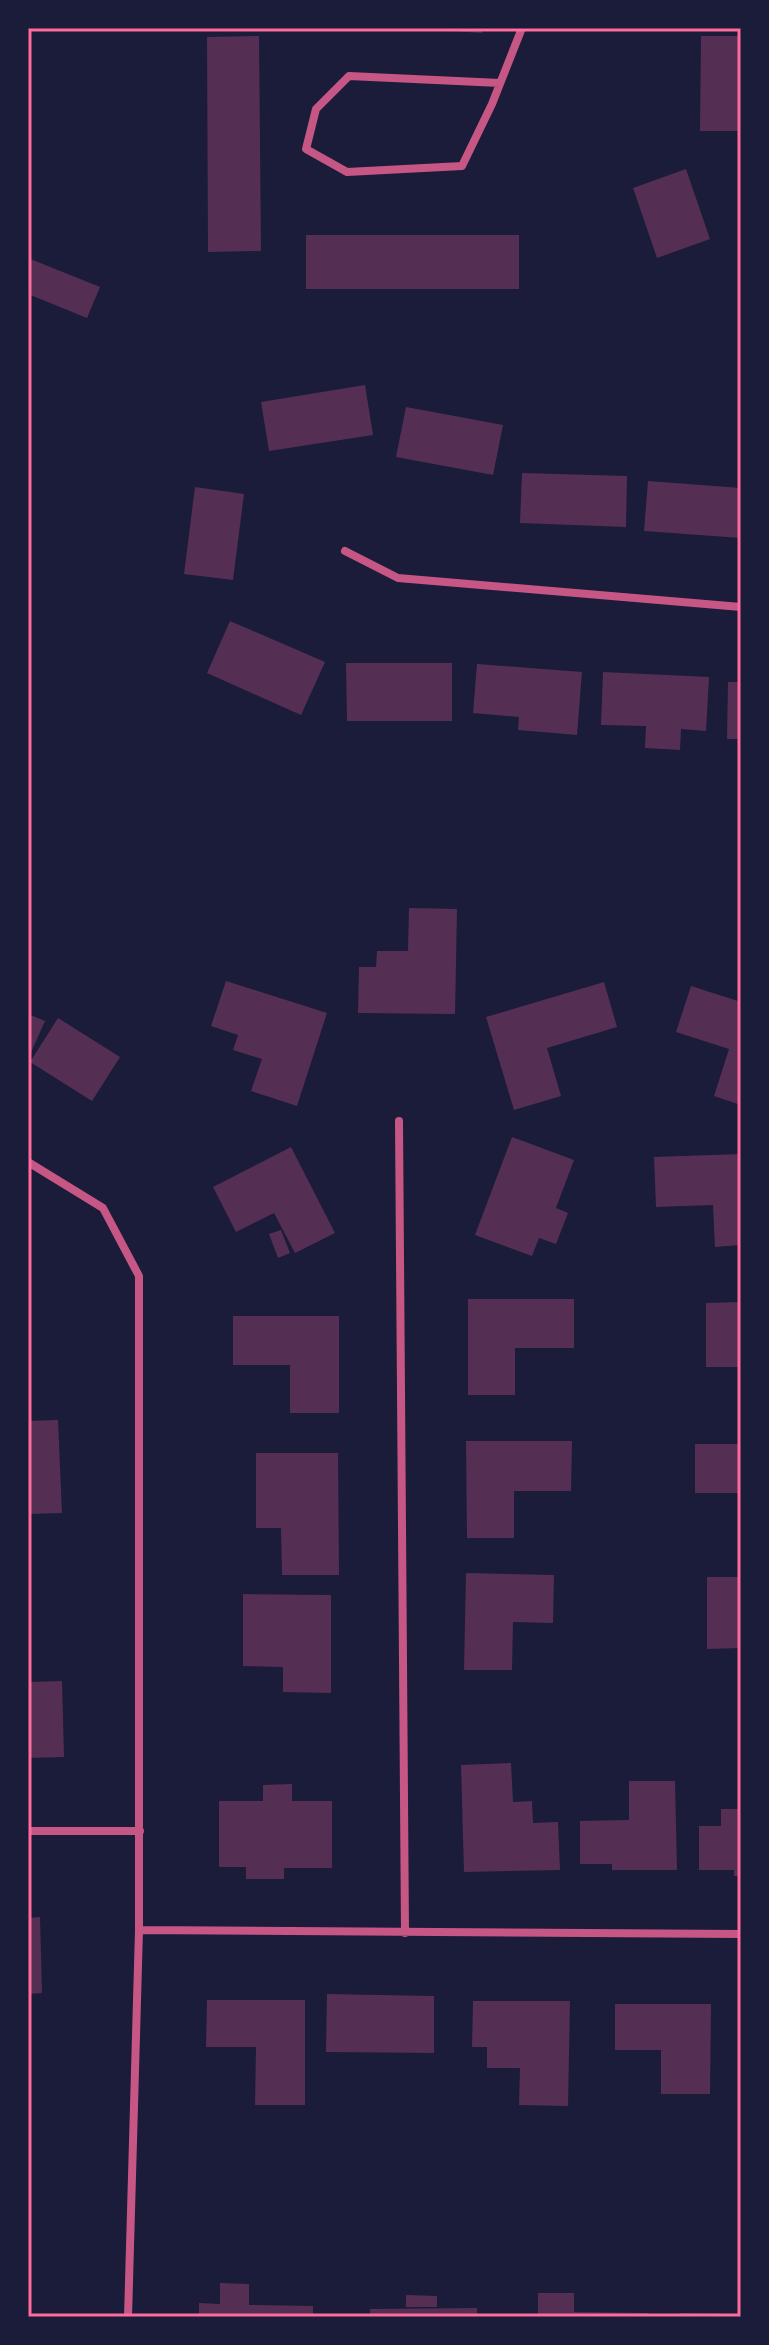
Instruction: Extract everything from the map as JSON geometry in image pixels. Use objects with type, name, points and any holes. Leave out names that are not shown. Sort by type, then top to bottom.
[{"type":"street","points":[[500,83],[349,76],[316,109],[306,149],[347,172],[462,166],[500,83],[522,28]]},
{"type":"street","points":[[345,551],[398,578],[741,607]]},
{"type":"street","points":[[399,1121],[405,1933]]},
{"type":"street","points":[[28,1162],[103,1208],[139,1276],[139,1930],[128,2317]]},
{"type":"street","points":[[28,1831],[140,1831]]},
{"type":"street","points":[[139,1930],[741,1934]]},
{"type":"building","points":[[438,28],[483,28],[482,33]]},
{"type":"building","points":[[259,36],[261,251],[208,252],[207,37]]},
{"type":"building","points":[[701,36],[741,36],[741,131],[700,131]]},
{"type":"building","points":[[686,169],[710,239],[657,258],[633,188]]},
{"type":"building","points":[[306,235],[519,235],[519,289],[306,289]]},
{"type":"building","points":[[28,258],[100,287],[87,318],[28,294]]},
{"type":"building","points":[[365,385],[373,435],[269,451],[261,402]]},
{"type":"building","points":[[406,407],[503,425],[493,475],[396,457]]},
{"type":"building","points":[[522,473],[627,476],[626,527],[520,523]]},
{"type":"building","points":[[648,481],[741,488],[741,538],[644,531]]},
{"type":"building","points":[[195,487],[244,494],[233,580],[184,574]]},
{"type":"building","points":[[230,621],[325,662],[301,715],[207,673]]},
{"type":"building","points":[[346,663],[452,663],[452,721],[347,721]]},
{"type":"building","points":[[477,664],[582,672],[577,735],[518,730],[519,717],[473,713]]},
{"type":"building","points":[[603,672],[709,677],[706,731],[681,729],[680,750],[645,748],[646,726],[601,725]]},
{"type":"building","points":[[728,682],[741,682],[741,739],[727,739]]},
{"type":"building","points":[[409,908],[457,909],[455,1014],[358,1013],[359,967],[376,967],[377,951],[408,951]]},
{"type":"building","points":[[226,981],[327,1013],[297,1106],[251,1091],[262,1059],[233,1050],[238,1035],[211,1026]]},
{"type":"building","points":[[604,982],[617,1027],[547,1048],[561,1096],[514,1110],[486,1017]]},
{"type":"building","points":[[691,986],[741,1002],[741,1105],[714,1096],[729,1049],[676,1032]]},
{"type":"building","points":[[28,1014],[45,1021],[28,1059]]},
{"type":"building","points":[[58,1018],[120,1057],[92,1101],[30,1062]]},
{"type":"building","points":[[512,1137],[574,1160],[556,1208],[568,1213],[556,1244],[539,1238],[532,1256],[475,1235]]},
{"type":"building","points":[[291,1147],[335,1233],[295,1253],[274,1213],[236,1232],[213,1187]]},
{"type":"building","points":[[741,1154],[741,1245],[715,1247],[713,1205],[656,1207],[654,1157]]},
{"type":"building","points":[[281,1230],[290,1253],[278,1258],[269,1234]]},
{"type":"building","points":[[468,1299],[574,1299],[574,1348],[515,1348],[515,1395],[468,1395]]},
{"type":"building","points":[[741,1302],[741,1367],[706,1367],[706,1303]]},
{"type":"building","points":[[233,1316],[339,1316],[339,1413],[290,1413],[290,1365],[233,1365]]},
{"type":"building","points":[[58,1420],[62,1513],[28,1514],[28,1421]]},
{"type":"building","points":[[466,1441],[572,1441],[571,1491],[514,1491],[514,1538],[467,1538]]},
{"type":"building","points":[[695,1444],[741,1444],[741,1493],[695,1493]]},
{"type":"building","points":[[256,1453],[338,1453],[339,1575],[282,1575],[281,1528],[256,1528]]},
{"type":"building","points":[[466,1573],[554,1575],[553,1623],[513,1622],[512,1670],[464,1670]]},
{"type":"building","points":[[707,1577],[741,1577],[741,1648],[707,1649]]},
{"type":"building","points":[[243,1594],[331,1595],[331,1693],[283,1692],[283,1667],[243,1666]]},
{"type":"building","points":[[62,1681],[64,1757],[28,1758],[28,1682]]},
{"type":"building","points":[[511,1763],[513,1802],[532,1801],[533,1823],[558,1822],[560,1870],[464,1872],[461,1765]]},
{"type":"building","points":[[629,1781],[675,1781],[677,1870],[612,1870],[612,1864],[580,1864],[580,1821],[629,1820]]},
{"type":"building","points":[[292,1784],[292,1801],[332,1801],[332,1868],[284,1868],[284,1879],[246,1879],[246,1867],[219,1867],[219,1801],[263,1801],[263,1785]]},
{"type":"building","points":[[721,1809],[741,1809],[741,1876],[734,1876],[734,1870],[699,1870],[699,1826],[721,1826]]},
{"type":"building","points":[[40,1917],[42,1993],[28,1994],[28,1918]]},
{"type":"building","points":[[327,1994],[434,1996],[434,2053],[326,2052]]},
{"type":"building","points":[[207,2000],[305,2000],[305,2105],[255,2105],[256,2047],[206,2047]]},
{"type":"building","points":[[473,2001],[570,2001],[568,2106],[519,2105],[520,2068],[487,2068],[487,2047],[472,2047]]},
{"type":"building","points":[[615,2004],[711,2004],[710,2094],[661,2094],[661,2050],[615,2050]]},
{"type":"building","points":[[220,2283],[249,2284],[249,2305],[313,2306],[313,2317],[199,2317],[199,2303],[220,2304]]},
{"type":"building","points":[[538,2293],[574,2293],[574,2312],[648,2313],[648,2317],[538,2317]]},
{"type":"building","points":[[406,2295],[437,2296],[437,2307],[406,2307]]},
{"type":"building","points":[[477,2308],[477,2317],[370,2317],[370,2309]]},
{"type":"building","points":[[680,2313],[741,2314],[741,2317],[680,2317]]}]
